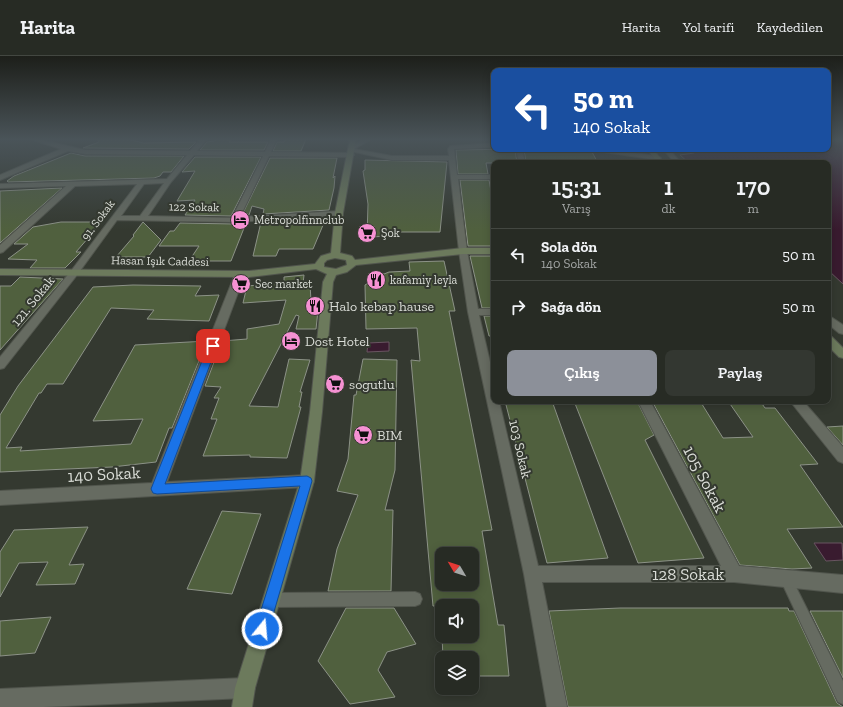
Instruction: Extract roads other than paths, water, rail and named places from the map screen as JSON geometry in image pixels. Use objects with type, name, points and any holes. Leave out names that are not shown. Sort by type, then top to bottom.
[{"type":"street","points":[[0,178],[20,169]]},
{"type":"street","points":[[143,218],[178,169]]},
{"type":"street","points":[[236,220],[261,169]]},
{"type":"street","points":[[334,255],[339,213],[348,169]]},
{"type":"street","name":"103 Sokak","points":[[452,169],[473,312],[491,392]]},
{"type":"street","points":[[453,177],[491,178]]},
{"type":"street","points":[[0,186],[169,181]]},
{"type":"street","name":"91. Sokak","points":[[74,272],[141,183]]},
{"type":"street","points":[[0,250],[73,184]]},
{"type":"street","name":"122 Sokak","points":[[115,218],[236,220],[339,213]]},
{"type":"street","points":[[352,263],[348,258],[334,255],[324,258],[318,266],[323,271],[332,273],[343,271],[351,266],[352,263],[463,251],[491,251]]},
{"type":"street","name":"Hasan Işık Caddesi","points":[[0,272],[240,274],[318,266]]},
{"type":"street","name":"121. Sokak","points":[[0,365],[74,272]]},
{"type":"street","points":[[242,707],[245,688],[307,481],[316,412],[328,282],[332,273]]},
{"type":"street","points":[[157,489],[240,274]]},
{"type":"street","points":[[473,312],[491,312]]},
{"type":"street","points":[[831,321],[843,332]]},
{"type":"street","points":[[831,343],[843,354]]},
{"type":"street","name":"103 Sokak","points":[[494,404],[532,574],[557,707]]},
{"type":"street","name":"105 Sokak","points":[[646,404],[734,574]]},
{"type":"street","points":[[799,404],[843,457]]},
{"type":"street","name":"140 Sokak","points":[[0,498],[307,481]]},
{"type":"street","name":"128 Sokak","points":[[532,574],[734,574],[843,584]]},
{"type":"street","points":[[0,699],[245,688]]},
{"type":"lane","points":[[786,579],[843,697]]},
{"type":"lane","points":[[271,600],[415,599]]},
{"type":"place","name":"Metropolfinnclub","points":[[240,220]]},
{"type":"place","name":"Şok","points":[[367,233]]},
{"type":"place","name":"kafamiy leyla","points":[[376,280]]},
{"type":"place","name":"Sec market","points":[[241,284]]},
{"type":"place","name":"Halo kebap hause","points":[[315,306]]},
{"type":"place","name":"Dost Hotel","points":[[291,341]]},
{"type":"place","name":"sogutlu","points":[[335,384]]},
{"type":"place","name":"BIM","points":[[363,435]]}]
